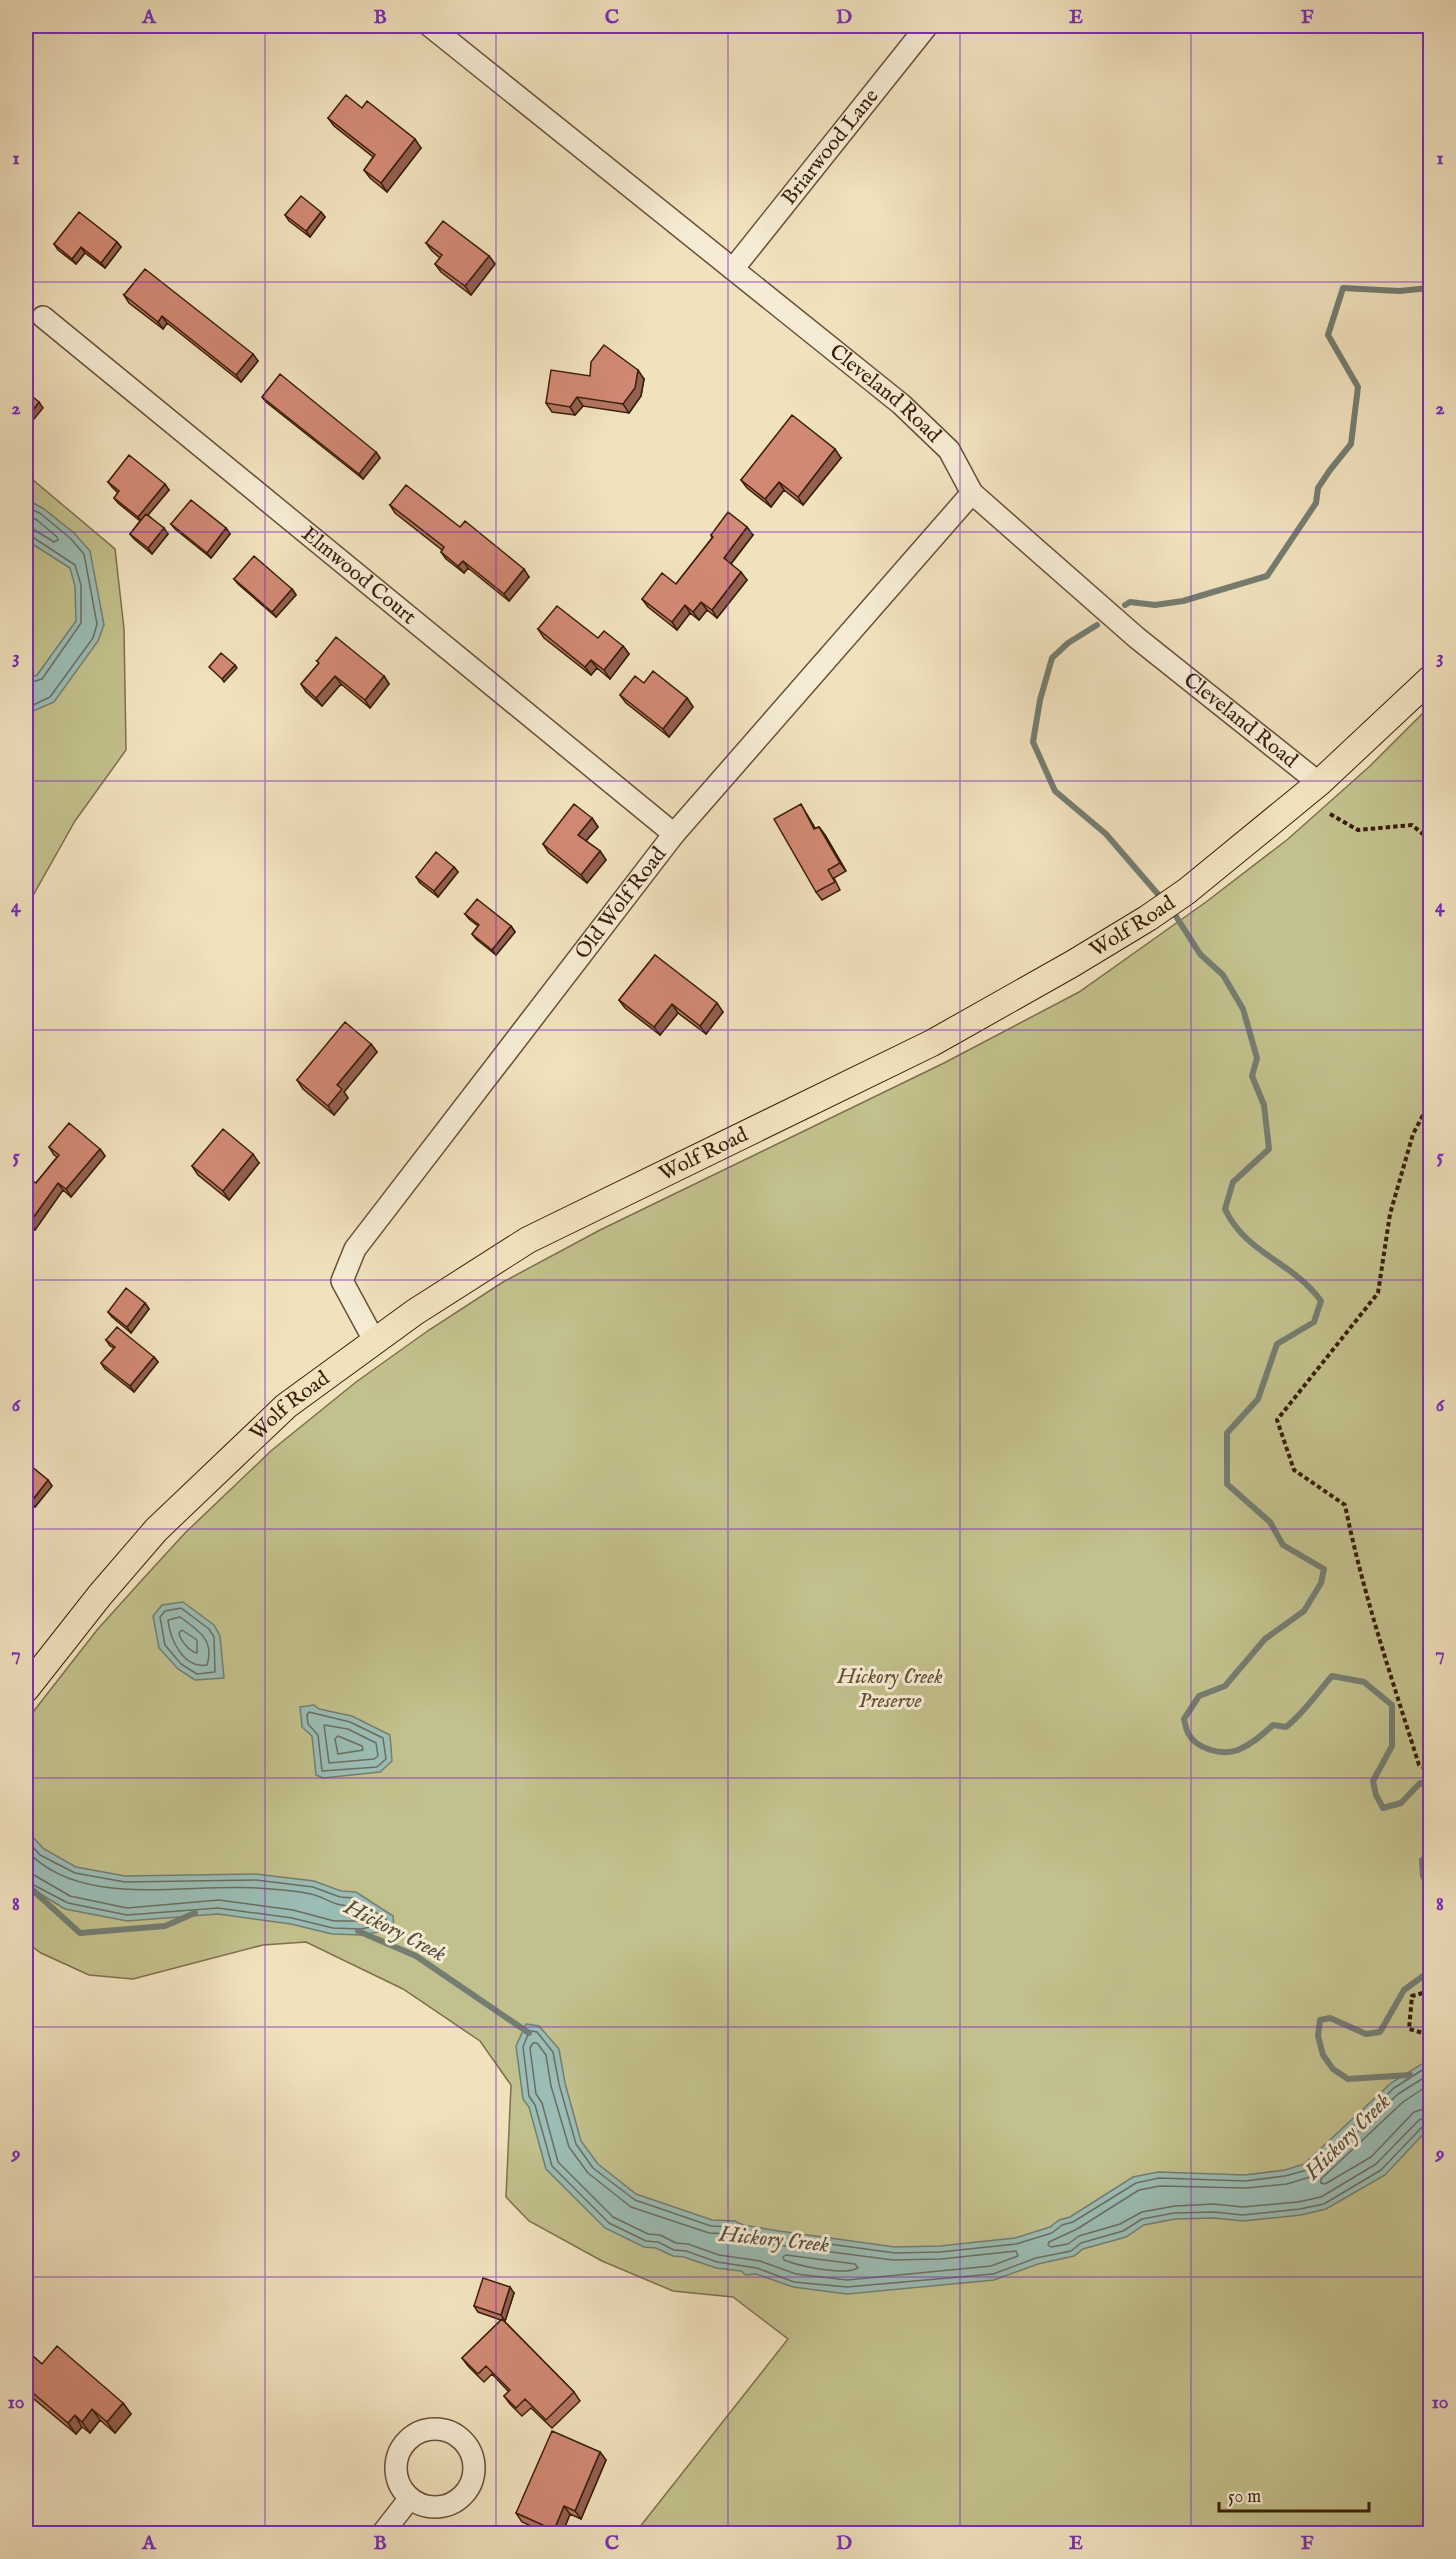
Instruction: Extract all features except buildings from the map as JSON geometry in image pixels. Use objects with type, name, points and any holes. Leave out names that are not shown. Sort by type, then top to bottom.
[{"type":"main road","name":"Wolf Road","points":[[26,1689],[100,1595],[156,1530],[286,1406],[415,1312],[528,1240],[932,1043],[1148,918],[1187,891],[1319,783],[1431,679]]},
{"type":"street","name":"Cleveland Road","points":[[430,26],[901,404],[949,450],[972,493],[1137,638],[1319,783]]},
{"type":"street","name":"Briarwood Lane","points":[[733,269],[927,26]]},
{"type":"street","name":"Elmwood Court","points":[[43,317],[674,834]]},
{"type":"street","name":"Old Wolf Road","points":[[375,1342],[342,1281],[355,1249],[674,834],[972,493]]},
{"type":"street","points":[[382,2534],[410,2498]]},
{"type":"path","points":[[1330,814],[1358,830],[1412,825],[1431,840]]},
{"type":"path","points":[[1431,1102],[1413,1134],[1390,1214],[1378,1293],[1277,1420],[1294,1470],[1345,1505],[1354,1551],[1371,1613],[1419,1765],[1431,1771]]},
{"type":"path","points":[[1431,1991],[1412,1996],[1409,2029],[1431,2035]]},
{"type":"green space","points":[[26,474],[115,549],[124,629],[126,750],[75,821],[26,908]]},
{"type":"green space","name":"Hickory Creek Preserve","points":[[1430,706],[1430,2533],[635,2533],[788,2339],[733,2297],[673,2291],[602,2261],[529,2221],[506,2197],[511,2085],[480,2041],[403,1989],[306,1942],[263,1945],[133,1979],[89,1975],[41,1953],[26,1942],[26,1721],[97,1630],[185,1533],[272,1450],[356,1382],[429,1330],[503,1282],[600,1230],[944,1063],[1079,992],[1206,902],[1288,839],[1370,766]]},
{"type":"water","points":[[26,499],[44,509],[74,533],[90,551],[104,625],[98,641],[54,702],[31,712],[26,711],[26,679],[37,675],[76,621],[75,586],[70,568],[26,540]]},
{"type":"water","points":[[183,1602],[214,1625],[220,1636],[224,1678],[195,1680],[178,1669],[159,1648],[153,1616],[162,1605]]},
{"type":"water","points":[[314,1705],[319,1709],[352,1716],[390,1735],[392,1761],[380,1772],[323,1778],[316,1775],[312,1736],[302,1727],[300,1707]]},
{"type":"water","points":[[26,1830],[44,1849],[76,1867],[125,1876],[256,1874],[314,1881],[341,1891],[356,1892],[393,1916],[394,1929],[362,1935],[332,1934],[291,1924],[218,1914],[127,1921],[65,1909],[26,1885]]},
{"type":"water","points":[[526,2024],[539,2026],[559,2049],[565,2083],[581,2141],[598,2164],[636,2194],[712,2220],[735,2221],[743,2225],[779,2231],[895,2247],[940,2246],[1015,2238],[1050,2227],[1059,2220],[1070,2217],[1133,2177],[1158,2172],[1245,2175],[1285,2170],[1304,2164],[1391,2083],[1430,2059],[1430,2127],[1385,2175],[1326,2209],[1301,2215],[1243,2221],[1214,2218],[1175,2219],[1144,2225],[1126,2237],[1083,2249],[1074,2256],[1038,2264],[994,2280],[847,2294],[793,2287],[756,2274],[746,2275],[741,2271],[716,2268],[684,2257],[673,2256],[656,2248],[644,2247],[605,2228],[546,2169],[529,2107],[523,2099],[516,2046]]},
{"type":"waterway","points":[[1125,605],[1130,602],[1155,605],[1183,601],[1267,576],[1316,503],[1318,488],[1351,444],[1358,387],[1328,335],[1343,288],[1399,291],[1430,288]]},
{"type":"waterway","points":[[1097,625],[1068,643],[1052,658],[1040,700],[1033,742],[1055,791],[1106,834],[1163,900]]},
{"type":"waterway","points":[[1172,910],[1200,954],[1223,975],[1243,1009],[1257,1058],[1252,1076],[1264,1105],[1269,1149],[1233,1182],[1225,1209],[1245,1237],[1297,1276],[1321,1301],[1314,1322],[1277,1344],[1258,1399],[1227,1433],[1227,1484],[1270,1522],[1283,1545],[1324,1569],[1321,1583],[1304,1611],[1265,1639],[1225,1686],[1199,1696],[1184,1719],[1186,1728],[1192,1739],[1203,1747],[1232,1752],[1252,1742],[1273,1725],[1286,1727],[1305,1709],[1332,1676],[1364,1682],[1392,1705],[1392,1746],[1373,1781],[1376,1795],[1383,1808],[1401,1803],[1420,1783],[1430,1788]]},
{"type":"waterway","points":[[1430,1856],[1422,1860],[1423,1876],[1430,1890]]},
{"type":"waterway","name":"Hickory Creek","points":[[26,1884],[80,1933],[165,1926],[195,1913]]},
{"type":"waterway","name":"Hickory Creek","points":[[358,1931],[416,1956],[529,2033]]},
{"type":"waterway","points":[[1410,2075],[1348,2079],[1333,2069],[1323,2055],[1318,2036],[1320,2020],[1330,2018],[1366,2034],[1380,2032],[1404,1990],[1430,1971]]}]
